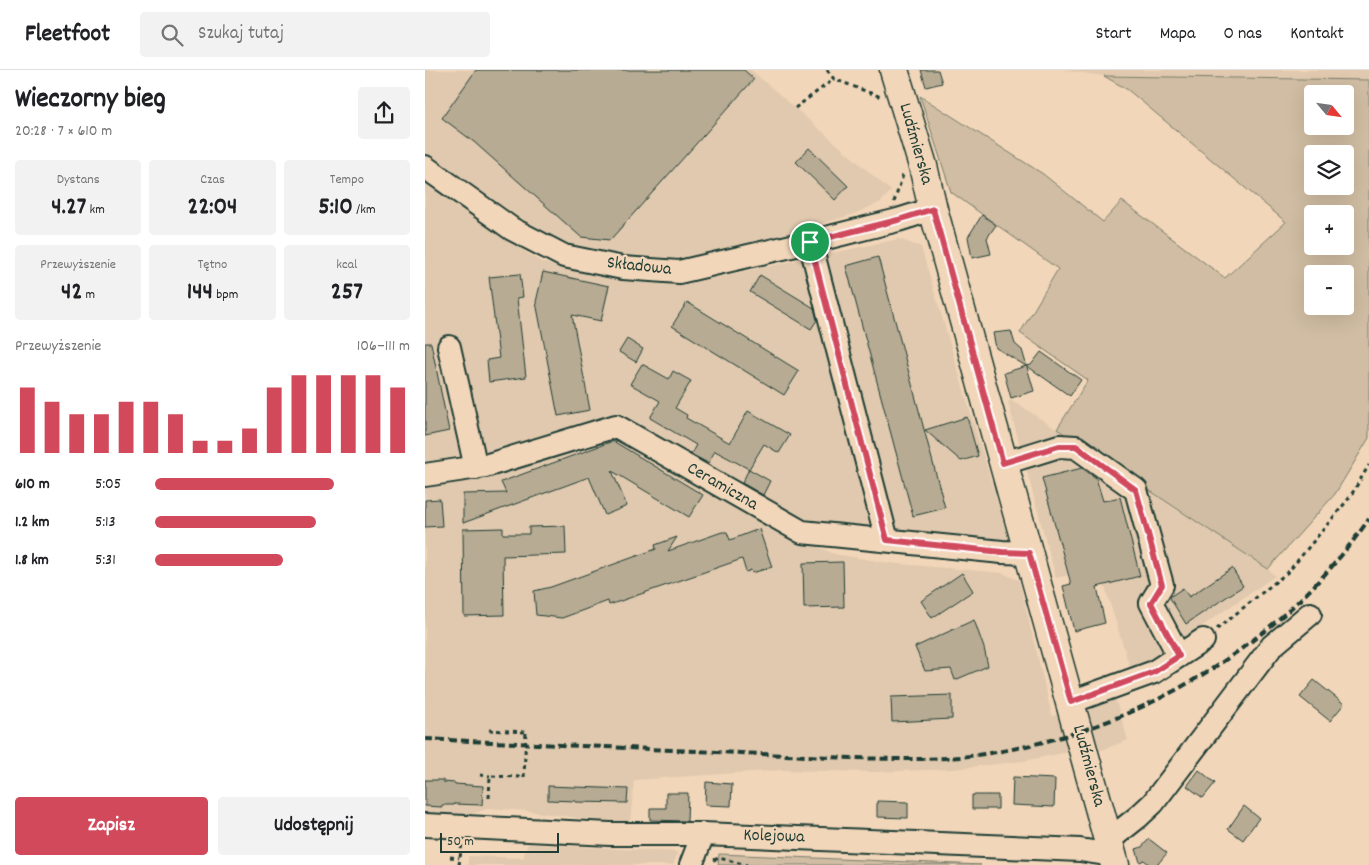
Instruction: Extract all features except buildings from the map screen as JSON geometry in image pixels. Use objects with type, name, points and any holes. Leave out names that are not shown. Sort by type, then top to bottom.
[{"type":"main road","name":"Ludźmierska","points":[[894,70],[923,166],[933,209],[1112,853]]},
{"type":"street","name":"Składowa","points":[[425,167],[512,230],[564,256],[623,268],[679,272],[810,242],[898,220],[933,209]]},
{"type":"street","points":[[810,242],[887,540]]},
{"type":"street","points":[[449,347],[477,468]]},
{"type":"street","name":"Ceramiczna","points":[[425,475],[485,466],[615,426],[801,532],[1029,553]]},
{"type":"street","points":[[1003,463],[1059,446],[1076,446],[1136,490],[1162,585],[1151,603],[1179,656]]},
{"type":"street","points":[[1112,853],[1271,646],[1310,614]]},
{"type":"street","points":[[1071,702],[1154,672],[1203,640]]},
{"type":"street","name":"Kolejowa","points":[[425,825],[610,834],[703,834],[1112,853]]},
{"type":"street","points":[[691,865],[703,834]]},
{"type":"path","points":[[827,70],[834,79],[881,97]]},
{"type":"path","points":[[795,108],[834,79]]},
{"type":"path","points":[[1203,640],[1289,571],[1350,498],[1369,465]]},
{"type":"path","points":[[480,775],[524,777],[525,732],[489,730]]},
{"type":"path","points":[[489,798],[490,776]]},
{"type":"path","points":[[449,857],[459,858],[459,865]]},
{"type":"path","points":[[719,858],[732,864],[747,865]]},
{"type":"shaded area","points":[[425,70],[751,70],[891,191],[881,202],[854,214],[730,252],[646,261],[592,252],[522,225],[472,186],[425,154]]},
{"type":"shaded area","points":[[1062,70],[1369,70],[1369,80],[1104,76]]},
{"type":"shaded area","points":[[1104,76],[1369,80],[1369,438],[1335,494],[1268,569],[1057,429],[1088,380],[1020,333],[1058,269],[951,192],[920,96],[1043,174],[1103,222],[1122,201],[1225,278],[1286,222],[1128,90]]},
{"type":"shaded area","points":[[425,183],[541,262],[595,276],[680,285],[899,239],[921,247],[1009,541],[794,519],[618,414],[487,457],[425,466]]},
{"type":"shaded area","points":[[1012,400],[1268,569],[1275,576],[1132,674],[1099,568],[1056,578],[1008,402]]},
{"type":"shaded area","points":[[616,436],[775,526],[834,554],[889,563],[1002,573],[1019,580],[1052,716],[1115,698],[1128,740],[1102,750],[1063,753],[1023,761],[953,769],[872,772],[782,770],[634,780],[630,822],[600,821],[490,808],[465,816],[425,814],[425,486],[484,478],[562,450]]},
{"type":"shaded area","points":[[528,844],[678,852],[673,865],[468,865],[468,856],[523,858]]},
{"type":"shaded area","points":[[719,854],[981,865],[718,865]]},
{"type":"railway","points":[[425,739],[901,759],[935,759],[967,756],[1041,743],[1096,726],[1150,703],[1201,676],[1248,644],[1293,606],[1333,565],[1369,519]]},
{"type":"route","points":[[933,209],[1003,463],[1059,446],[1076,446],[1136,490],[1162,585],[1151,603],[1179,656],[1154,672],[1071,702],[1029,553],[887,540],[810,242],[898,220],[933,209]]}]
